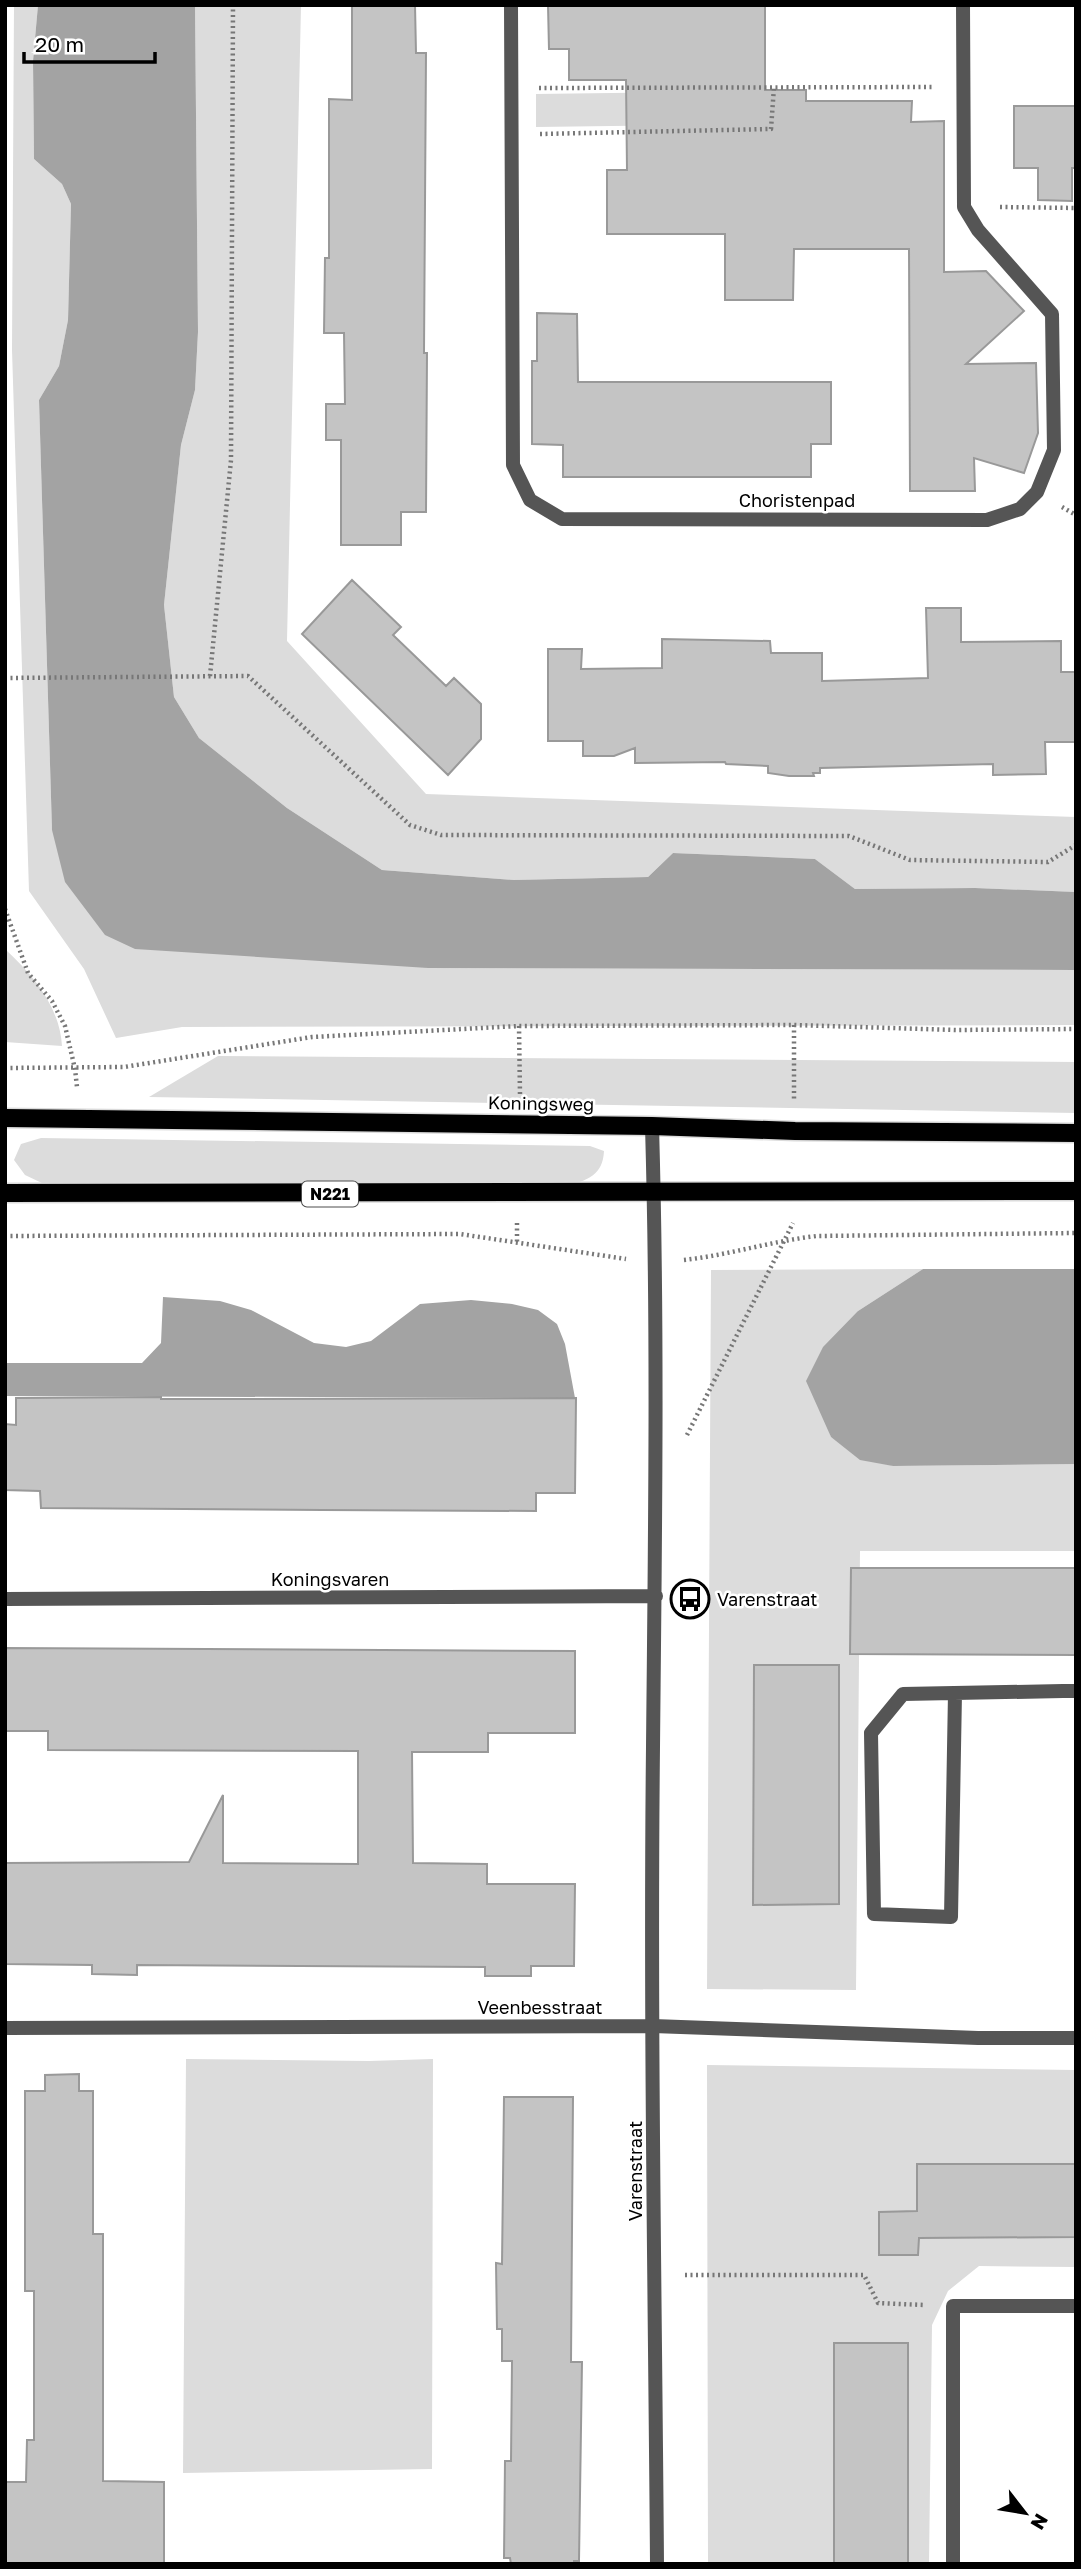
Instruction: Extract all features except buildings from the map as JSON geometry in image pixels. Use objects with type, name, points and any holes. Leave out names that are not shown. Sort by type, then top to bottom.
[{"type":"main road","name":"Koningsweg","points":[[5,1118],[1076,1133]]},
{"type":"main road","name":"N221","points":[[5,1194],[517,1193],[654,1190],[1076,1191]]},
{"type":"street","name":"Choristenpad","points":[[511,5],[513,465],[530,500],[562,519],[987,520],[1020,509],[1037,492],[1054,450],[1052,314],[978,230],[964,207]]},
{"type":"street","points":[[963,5],[964,207]]},
{"type":"street","name":"Varenstraat","points":[[652,1126],[656,1263],[653,2026],[657,2564]]},
{"type":"street","name":"Koningsvaren","points":[[5,1599],[656,1597]]},
{"type":"street","points":[[955,1693],[951,1917],[874,1914],[871,1733],[903,1694],[955,1693],[1076,1691]]},
{"type":"street","name":"Veenbesstraat","points":[[5,2028],[653,2026],[978,2038],[1076,2038]]},
{"type":"street","points":[[953,2564],[953,2306],[1076,2306]]},
{"type":"path","points":[[210,676],[231,460],[233,5]]},
{"type":"path","points":[[512,134],[771,129],[774,87]]},
{"type":"path","points":[[512,88],[962,87]]},
{"type":"path","points":[[964,207],[1076,208]]},
{"type":"path","points":[[5,678],[248,676],[410,825],[441,835],[849,836],[910,860],[1048,862],[1076,845]]},
{"type":"path","points":[[5,909],[28,973],[51,1001]]},
{"type":"path","points":[[5,1068],[124,1067],[312,1037],[519,1026],[793,1025],[956,1030],[1076,1029]]},
{"type":"path","points":[[793,1025],[795,1131]]},
{"type":"path","points":[[687,1436],[794,1220],[794,1192]]},
{"type":"path","points":[[5,1236],[460,1234],[656,1263],[711,1257],[785,1239],[817,1236],[1076,1233]]},
{"type":"path","points":[[655,2275],[864,2275],[877,2303],[953,2306]]},
{"type":"shaded area","points":[[14,5],[38,5],[33,61],[34,159],[62,184],[71,204],[68,320],[59,366],[39,400],[52,830],[428,968],[1076,970],[1076,1025],[182,1027],[116,1038],[84,969],[29,891],[12,350]]},
{"type":"shaded area","points":[[38,5],[195,5],[198,332],[195,390],[181,445],[164,605],[174,697],[199,738],[287,808],[382,870],[514,880],[648,877],[673,853],[815,859],[855,889],[975,888],[1076,892],[1076,970],[428,968],[135,949],[105,935],[65,882],[52,830],[39,400],[59,366],[68,320],[71,204],[62,184],[34,159],[33,61]]},
{"type":"shaded area","points":[[195,5],[301,5],[287,641],[426,794],[1076,817],[1076,892],[975,888],[855,889],[815,859],[673,853],[648,877],[514,880],[382,870],[287,808],[199,738],[174,697],[164,605],[181,445],[195,390],[198,332]]},
{"type":"shaded area","points":[[767,91],[767,124],[536,127],[536,94]]},
{"type":"shaded area","points":[[5,949],[43,993],[56,1018],[62,1046],[5,1042]]},
{"type":"shaded area","points":[[218,1056],[1076,1062],[1076,1113],[149,1097]]},
{"type":"shaded area","points":[[41,1138],[590,1146],[604,1151],[601,1166],[593,1176],[567,1185],[168,1182],[44,1184],[25,1175],[14,1160],[21,1144]]},
{"type":"shaded area","points":[[923,1269],[858,1311],[827,1425],[831,1437],[893,1466],[1076,1464],[1076,1551],[860,1551],[856,1990],[707,1989],[711,1270]]},
{"type":"shaded area","points":[[923,1269],[1076,1269],[1076,1464],[893,1466],[860,1460],[831,1437],[806,1381],[823,1347],[858,1311]]},
{"type":"shaded area","points":[[163,1297],[220,1301],[251,1310],[314,1343],[346,1347],[371,1341],[420,1304],[471,1300],[538,1310],[557,1324],[565,1344],[575,1398],[5,1396],[5,1363],[142,1363],[161,1343]]},
{"type":"shaded area","points":[[186,2059],[433,2059],[432,2469],[183,2473]]},
{"type":"shaded area","points":[[707,2065],[1076,2070],[1076,2267],[979,2266],[948,2291],[932,2325],[929,2564],[708,2564]]},
{"type":"place","name":"Varenstraat","points":[[690,1599]]}]
